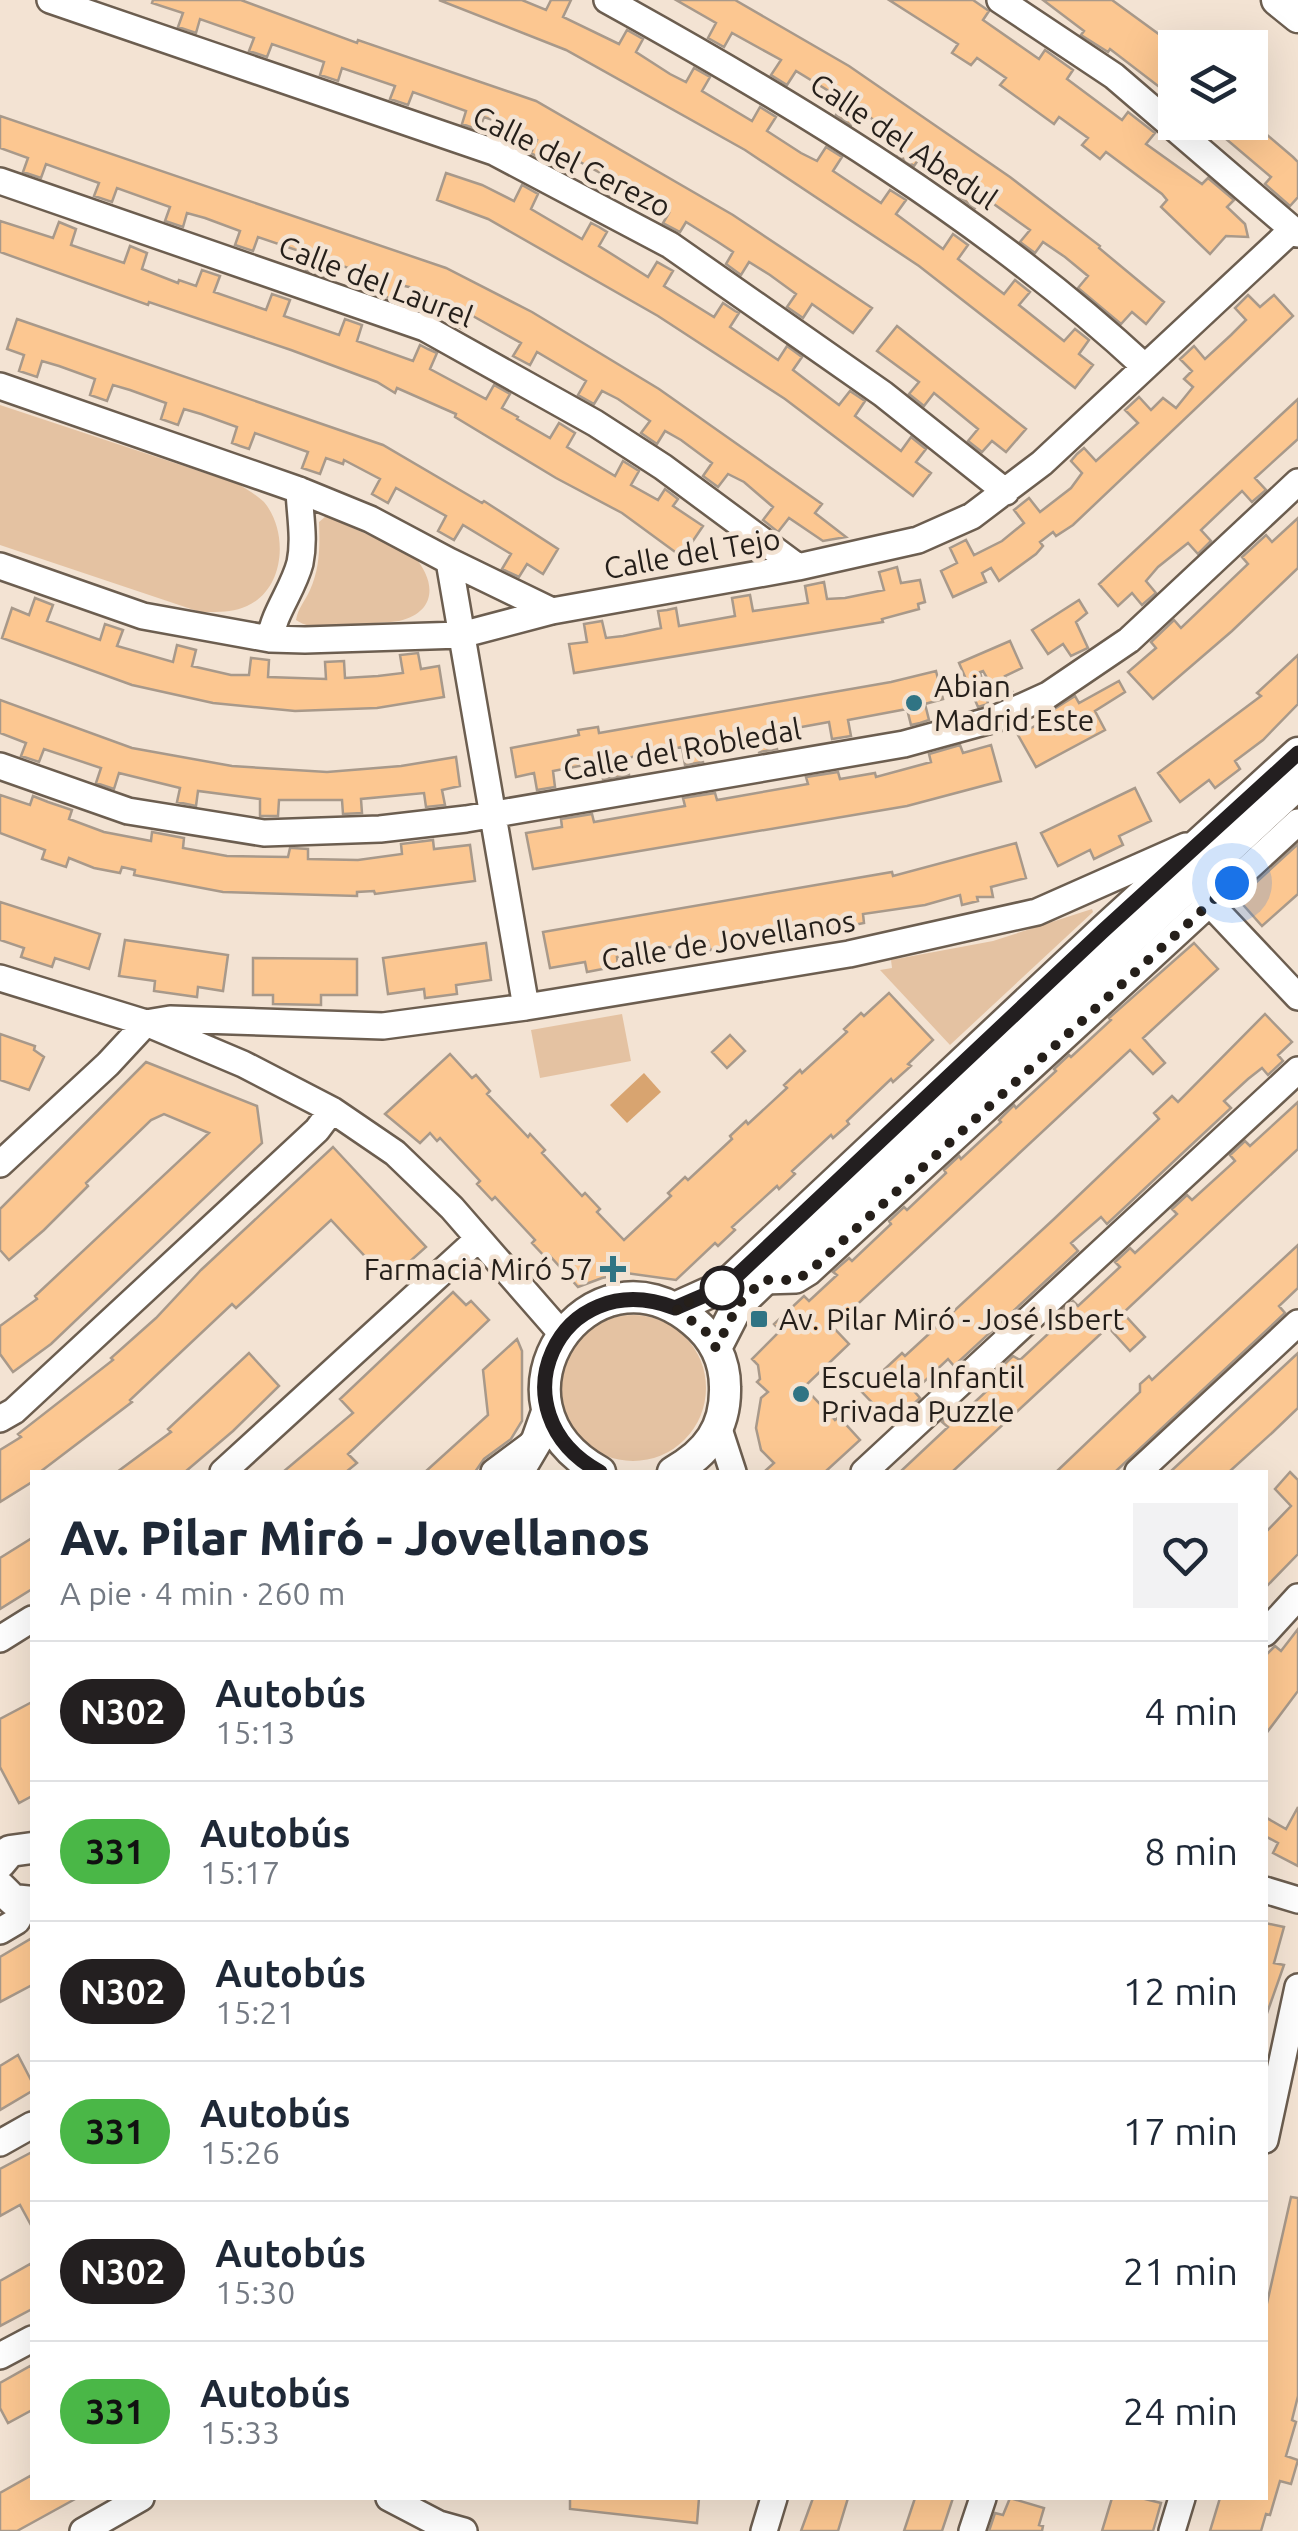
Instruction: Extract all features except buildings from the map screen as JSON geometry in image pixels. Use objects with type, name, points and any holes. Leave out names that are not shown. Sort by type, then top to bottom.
[{"type":"street","name":"Calle del Cerezo","points":[[50,0],[494,152],[670,245],[883,394],[1006,492]]},
{"type":"street","name":"Calle del Abedul","points":[[606,0],[762,87],[914,186],[1005,249],[1144,366]]},
{"type":"street","points":[[1000,0],[1114,76],[1295,232]]},
{"type":"street","points":[[1277,0],[1298,17]]},
{"type":"street","name":"Calle del Laurel","points":[[0,181],[426,328],[595,422],[664,467],[798,567]]},
{"type":"street","name":"Calle del Tejo","points":[[0,566],[143,616],[270,639],[461,634],[552,611],[798,567],[918,540],[972,516],[1006,492],[1295,232]]},
{"type":"street","points":[[0,386],[300,490],[370,520],[552,611]]},
{"type":"street","name":"Calle del Robledal","points":[[0,766],[128,811],[264,833],[380,830],[493,815],[904,744],[995,718],[1048,695],[1129,640],[1298,482]]},
{"type":"street","points":[[270,639],[299,565],[303,541],[300,490]]},
{"type":"street","points":[[449,560],[526,1007]]},
{"type":"street","points":[[675,1308],[726,1286],[1088,944],[1298,754]]},
{"type":"street","points":[[1200,894],[1298,784]]},
{"type":"street","points":[[716,1348],[738,1305],[763,1280],[1200,894],[1298,822]]},
{"type":"street","name":"Calle de Jovellanos","points":[[0,978],[146,1022],[170,1019],[383,1026],[526,1007],[849,954],[1036,912],[1210,834]]},
{"type":"street","points":[[1200,894],[1298,997]]},
{"type":"street","points":[[0,1164],[108,1064],[146,1022],[332,1110],[396,1153],[452,1208],[562,1334]]},
{"type":"street","points":[[224,1056],[225,1044],[238,1024]]},
{"type":"street","points":[[866,1470],[1298,1070]]},
{"type":"street","points":[[0,1419],[14,1411],[318,1130],[332,1110]]},
{"type":"street","points":[[225,1470],[478,1239]]},
{"type":"street","points":[[519,1470],[542,1426],[544,1377],[550,1353],[575,1319],[602,1303],[624,1298],[656,1300],[675,1308],[706,1332],[725,1371],[719,1429],[696,1458],[676,1470]]},
{"type":"street","points":[[1140,1470],[1298,1323]]},
{"type":"street","points":[[496,1470],[542,1426]]},
{"type":"street","points":[[542,1426],[581,1462],[596,1470]]},
{"type":"street","points":[[719,1429],[732,1470]]},
{"type":"street","points":[[1268,1630],[1298,1597]]},
{"type":"street","points":[[0,1638],[30,1620]]},
{"type":"street","points":[[1268,1891],[1298,1900]]},
{"type":"street","points":[[0,1931],[18,1921],[14,1899]]},
{"type":"street","points":[[1268,2126],[1298,1987]]},
{"type":"street","points":[[0,2142],[30,2126]]},
{"type":"street","points":[[0,2356],[30,2340]]},
{"type":"street","points":[[83,2531],[137,2500]]},
{"type":"street","points":[[393,2500],[439,2524],[464,2531]]},
{"type":"street","points":[[764,2531],[773,2500]]},
{"type":"street","points":[[972,2531],[981,2500]]},
{"type":"street","points":[[1172,2531],[1181,2500]]},
{"type":"shaded area","points":[[0,405],[238,484],[255,495],[272,514],[280,544],[276,574],[269,587],[247,606],[224,612],[200,612],[0,545]]},
{"type":"shaded area","points":[[326,516],[413,555],[429,584],[427,603],[421,610],[399,621],[340,627],[321,628],[296,620],[316,573],[319,522]]},
{"type":"shaded area","points":[[1092,909],[950,1045],[880,970],[892,968],[891,960],[993,941]]},
{"type":"shaded area","points":[[622,1014],[631,1061],[540,1078],[531,1030]]},
{"type":"shaded area","points":[[644,1073],[661,1092],[627,1123],[610,1105]]},
{"type":"shaded area","points":[[633,1315],[661,1320],[685,1336],[701,1360],[706,1388],[701,1416],[685,1440],[661,1456],[633,1461],[605,1456],[581,1440],[565,1416],[560,1388],[565,1360],[581,1336],[605,1320]]},
{"type":"bus line","name":"N302","points":[[596,1470],[581,1462],[556,1434],[544,1394],[550,1353],[575,1319],[602,1303],[624,1298],[656,1300],[675,1308],[726,1286],[1298,753]]},
{"type":"place","name":"Abian Madrid Este","points":[[914,703]]},
{"type":"place","name":"Farmacia Miró 57","points":[[613,1269]]},
{"type":"place","name":"Av. Pilar Miró - José Isbert","points":[[759,1319]]},
{"type":"place","name":"Escuela Infantil Privada Puzzle","points":[[801,1394]]},
{"type":"route","points":[[722,1288],[675,1308],[706,1332],[716,1348],[738,1305],[763,1280],[796,1280],[809,1272],[1232,883]]}]
